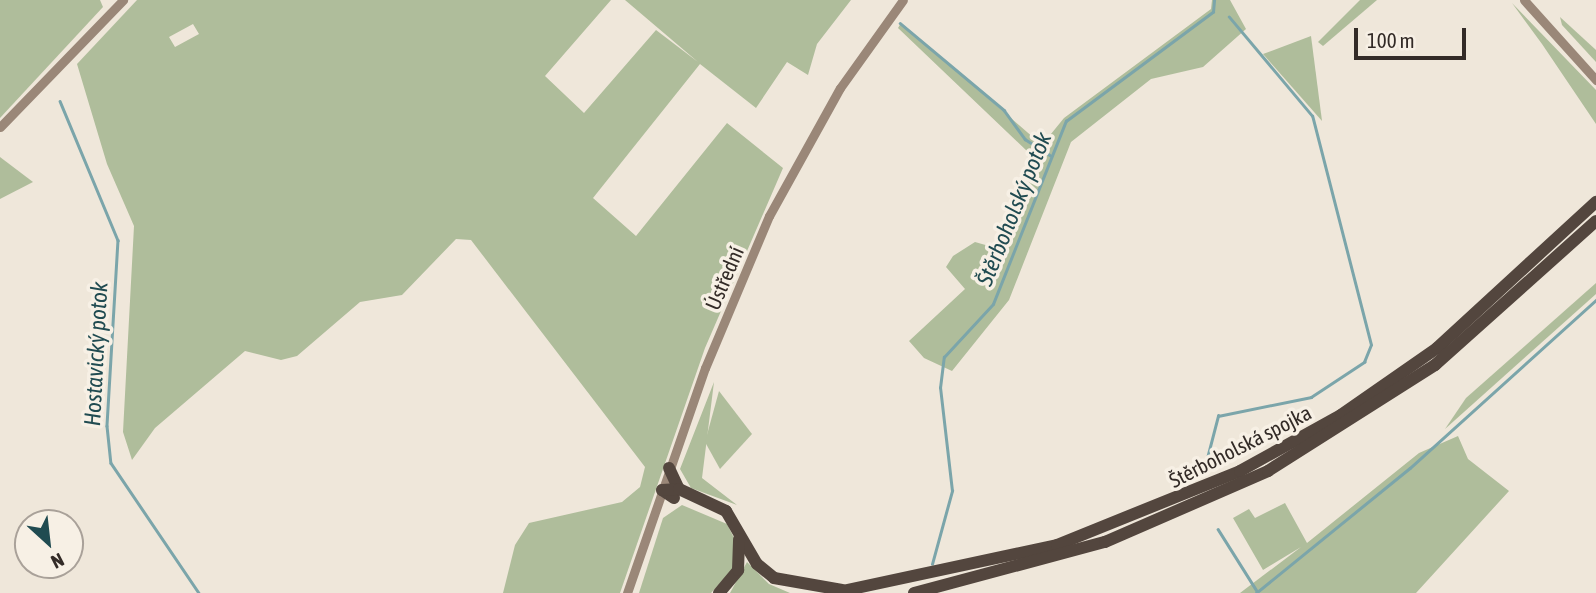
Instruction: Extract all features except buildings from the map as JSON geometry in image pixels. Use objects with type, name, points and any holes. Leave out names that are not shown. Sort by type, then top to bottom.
[{"type":"highway","name":"Štěrboholská spojka","points":[[833,593],[1057,545],[1169,504],[1275,453],[1437,348],[1596,202]]},
{"type":"highway","name":"Štěrboholská spojka","points":[[914,593],[1105,542],[1291,459],[1456,349],[1596,221]]},
{"type":"highway","points":[[669,468],[676,494]]},
{"type":"highway","points":[[662,490],[731,515],[754,560],[774,578],[853,590]]},
{"type":"highway","points":[[656,506],[676,494]]},
{"type":"highway","points":[[676,494],[715,510],[736,531],[740,565],[719,593]]},
{"type":"street","points":[[0,127],[123,0]]},
{"type":"street","name":"Ústřední","points":[[628,592],[669,468],[769,216],[840,88],[903,0]]},
{"type":"street","points":[[1524,0],[1596,80]]},
{"type":"green space","points":[[0,0],[100,0],[103,7],[0,118]]},
{"type":"green space","points":[[137,0],[611,0],[545,76],[584,113],[656,30],[698,62],[625,0],[851,0],[817,44],[808,75],[787,62],[756,108],[700,64],[593,198],[636,236],[727,123],[783,168],[705,348],[620,593],[503,593],[515,545],[529,523],[622,502],[640,487],[645,467],[471,240],[456,239],[402,295],[360,302],[297,356],[281,360],[245,351],[155,428],[132,460],[123,432],[134,226],[107,164],[77,64]],"holes":[[[193,24],[199,34],[175,47],[169,37]]]},
{"type":"green space","points":[[1212,0],[1230,0],[1246,29],[1203,67],[1151,79],[1071,142],[1009,300],[952,371],[924,358],[909,341],[965,289],[946,267],[953,256],[975,242],[1003,250],[1031,184],[1026,181],[1028,152],[898,28],[901,23],[1042,145],[1064,118],[1211,9]]},
{"type":"green space","points":[[1360,0],[1377,0],[1323,46],[1318,42]]},
{"type":"green space","points":[[1512,3],[1596,90],[1596,124],[1542,44]]},
{"type":"green space","points":[[1560,17],[1596,50],[1596,62],[1562,25]]},
{"type":"green space","points":[[1311,36],[1322,121],[1263,54]]},
{"type":"green space","points":[[0,157],[33,182],[0,199]]},
{"type":"green space","points":[[1596,283],[1596,294],[1445,429],[1466,398]]},
{"type":"green space","points":[[714,382],[702,478],[737,505],[691,488],[680,469]]},
{"type":"green space","points":[[719,391],[752,434],[720,469],[705,442]]},
{"type":"green space","points":[[1458,436],[1468,459],[1509,491],[1416,593],[1240,593],[1301,547],[1263,570],[1233,518],[1249,509],[1255,518],[1285,503],[1307,543],[1419,453]]},
{"type":"green space","points":[[682,505],[727,524],[736,542],[734,568],[711,593],[639,593],[663,518]]},
{"type":"green space","points":[[747,562],[769,584],[790,593],[730,593]]},
{"type":"waterway","name":"Štěrboholský potok","points":[[932,564],[952,491],[940,388],[944,357],[993,304],[1066,121],[1213,12],[1214,0]]},
{"type":"waterway","points":[[1206,462],[1218,416],[1311,397],[1364,362],[1371,345],[1312,116],[1229,17]]},
{"type":"waterway","points":[[900,23],[1004,110],[1025,139],[1050,155]]},
{"type":"waterway","name":"Hostavický potok","points":[[60,101],[118,240],[107,426],[111,463],[199,593]]},
{"type":"waterway","points":[[1256,593],[1410,468],[1596,300]]},
{"type":"waterway","points":[[1218,529],[1257,591]]}]
